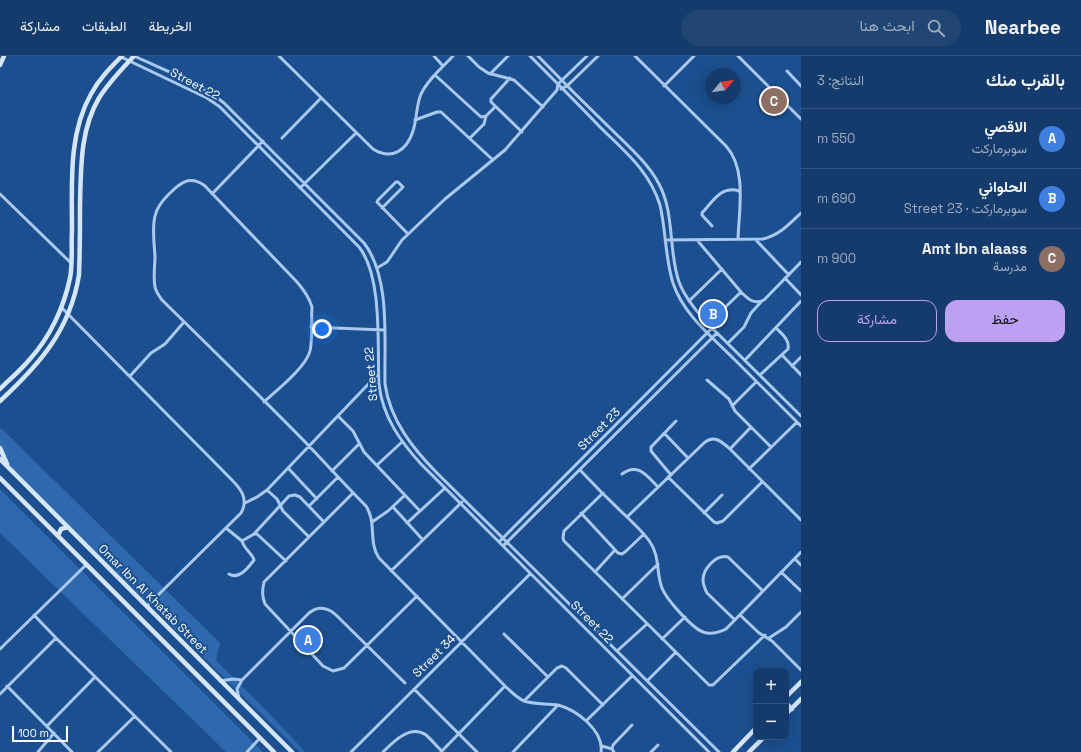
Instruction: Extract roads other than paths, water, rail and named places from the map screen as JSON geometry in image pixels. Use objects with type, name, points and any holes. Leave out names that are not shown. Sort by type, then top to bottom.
[{"type":"street","points":[[0,65],[4,56]]},
{"type":"street","points":[[0,389],[31,359],[44,341],[62,307],[70,277],[74,150],[77,132],[84,108],[91,94],[103,76],[121,56]]},
{"type":"street","name":"Street 22","points":[[121,56],[207,98],[226,112],[359,247],[367,258],[375,287],[379,391],[383,407],[402,442],[415,458],[708,752]]},
{"type":"street","points":[[0,401],[37,364],[51,346],[69,314],[79,275],[82,151],[85,135],[89,121],[99,98],[115,76],[134,56]]},
{"type":"street","name":"Street 22","points":[[134,56],[214,95],[230,108],[364,243],[372,254],[377,268],[383,295],[385,384],[389,404],[402,429],[420,454],[464,500],[719,752]]},
{"type":"street","points":[[279,56],[373,150],[379,153],[391,155],[407,143],[413,130],[421,95],[434,75],[453,56]]},
{"type":"street","points":[[434,56],[443,66]]},
{"type":"street","points":[[468,56],[479,67],[490,74],[510,78],[519,83],[543,107]]},
{"type":"street","points":[[490,74],[508,56]]},
{"type":"street","points":[[530,56],[631,157],[647,176],[657,195],[660,205],[670,272],[678,294],[688,311],[756,382],[801,426]]},
{"type":"street","points":[[538,56],[642,161],[654,176],[666,201],[679,281],[689,301],[708,324],[801,416]]},
{"type":"street","points":[[377,268],[387,262],[398,245],[408,234],[456,188],[510,146],[557,90],[558,84],[587,56]]},
{"type":"street","points":[[557,90],[563,89],[567,86],[598,56]]},
{"type":"street","points":[[635,56],[726,146],[732,155],[738,171],[740,191],[738,239]]},
{"type":"street","points":[[664,86],[694,56]]},
{"type":"street","points":[[738,56],[801,119]]},
{"type":"street","points":[[787,71],[801,86]]},
{"type":"street","points":[[434,75],[479,116],[486,116]]},
{"type":"street","points":[[510,78],[491,99],[491,103],[522,132]]},
{"type":"street","points":[[282,138],[321,98]]},
{"type":"street","points":[[470,138],[484,124],[486,116],[496,107]]},
{"type":"street","points":[[797,115],[801,110]]},
{"type":"street","points":[[415,120],[441,112],[493,160]]},
{"type":"street","points":[[300,188],[356,133]]},
{"type":"street","points":[[212,194],[263,142]]},
{"type":"street","points":[[264,402],[305,361],[311,347],[312,307],[306,292],[205,186],[197,181],[188,180],[175,188],[164,199],[158,206],[155,215],[156,289],[162,300],[264,402],[309,446],[366,506],[371,516],[375,550],[379,558],[519,698],[535,704],[558,705],[571,710],[586,721],[596,733],[602,746],[601,752]]},
{"type":"street","points":[[382,208],[403,187],[398,182],[396,182],[378,200],[378,204],[382,208],[408,234]]},
{"type":"street","points":[[712,226],[702,215],[702,213],[725,190],[732,189],[740,191]]},
{"type":"street","points":[[0,194],[71,263]]},
{"type":"street","points":[[666,240],[763,239],[778,234],[801,213]]},
{"type":"street","points":[[755,239],[789,275]]},
{"type":"street","points":[[697,240],[741,292],[752,301],[760,302]]},
{"type":"street","points":[[728,344],[744,327],[749,315],[760,302],[764,300],[801,262]]},
{"type":"street","points":[[689,301],[722,269]]},
{"type":"street","points":[[785,278],[801,295]]},
{"type":"street","points":[[708,324],[741,292]]},
{"type":"street","points":[[745,360],[801,302]]},
{"type":"street","points":[[798,305],[801,308]]},
{"type":"street","points":[[62,307],[237,484],[244,496],[245,503],[241,513],[146,606]]},
{"type":"street","points":[[130,376],[151,353],[165,344],[184,322]]},
{"type":"street","points":[[311,328],[384,330]]},
{"type":"street","name":"Street 23","points":[[499,542],[712,328]]},
{"type":"street","points":[[760,375],[788,349],[788,342],[776,328]]},
{"type":"street","name":"Street 23","points":[[503,546],[717,333]]},
{"type":"street","points":[[44,341],[51,346]]},
{"type":"street","points":[[782,355],[801,375]]},
{"type":"street","points":[[792,366],[801,357]]},
{"type":"street","points":[[245,503],[267,490],[378,374]]},
{"type":"street","points":[[707,380],[727,397],[735,411],[771,447]]},
{"type":"street","points":[[732,406],[756,382]]},
{"type":"street","points":[[0,404],[9,392]]},
{"type":"street","points":[[338,416],[353,431],[364,452],[420,511]]},
{"type":"street","points":[[676,421],[651,447],[651,451],[669,476],[714,522],[720,523],[762,482]]},
{"type":"street","points":[[749,469],[797,422]]},
{"type":"street","points":[[730,449],[751,427]]},
{"type":"street","points":[[664,433],[688,458]]},
{"type":"street","points":[[627,517],[658,486],[710,439],[718,440],[730,449],[800,518]]},
{"type":"street","points":[[377,465],[402,442]]},
{"type":"street","points":[[332,471],[359,444]]},
{"type":"street","points":[[0,448],[9,468]]},
{"type":"street","name":"Omar Ibn Al Khatab Street","points":[[0,458],[292,752]]},
{"type":"street","points":[[288,468],[317,499]]},
{"type":"street","points":[[622,474],[632,469],[640,470],[658,486]]},
{"type":"street","points":[[580,470],[644,534],[654,547],[657,555],[661,587],[664,594],[668,600],[702,632],[710,634],[718,633],[726,629],[801,552]]},
{"type":"street","points":[[309,506],[338,477]]},
{"type":"street","name":"Omar Ibn Al Khatab Street","points":[[0,478],[274,752]]},
{"type":"street","points":[[0,483],[13,491]]},
{"type":"street","points":[[407,523],[445,488]]},
{"type":"street","points":[[267,490],[277,499],[283,510],[309,537]]},
{"type":"street","points":[[353,493],[264,582],[262,597],[265,604],[270,612],[324,666],[333,671],[344,668],[417,596]]},
{"type":"street","points":[[602,493],[564,531],[564,541],[709,685],[711,686],[715,684],[765,635]]},
{"type":"street","points":[[242,541],[254,534],[289,496],[295,495],[300,497],[324,522]]},
{"type":"street","points":[[372,522],[393,507],[405,495]]},
{"type":"street","points":[[704,513],[722,495]]},
{"type":"street","points":[[391,570],[464,500]]},
{"type":"street","points":[[393,507],[423,540]]},
{"type":"street","points":[[581,514],[618,553],[622,554],[625,552],[644,534]]},
{"type":"street","points":[[58,536],[61,529],[68,527]]},
{"type":"street","points":[[226,528],[242,541],[244,546],[254,557],[254,560],[239,575],[233,576],[229,574]]},
{"type":"street","points":[[254,534],[259,534],[286,561]]},
{"type":"street","points":[[595,572],[615,550]]},
{"type":"street","points":[[735,620],[707,592],[704,587],[704,574],[716,558],[724,556],[728,558],[763,591]]},
{"type":"street","points":[[795,559],[801,565]]},
{"type":"street","points":[[622,599],[658,564]]},
{"type":"street","points":[[0,648],[86,565]]},
{"type":"street","points":[[781,572],[801,591]]},
{"type":"street","name":"Street 34","points":[[351,752],[530,574]]},
{"type":"street","points":[[238,698],[237,689],[242,680],[313,610],[317,609],[327,609],[336,615],[405,683]]},
{"type":"street","points":[[769,638],[786,627],[801,612]]},
{"type":"street","points":[[34,615],[171,752]]},
{"type":"street","points":[[740,615],[756,630],[769,638],[801,670]]},
{"type":"street","points":[[662,639],[685,617]]},
{"type":"street","points":[[617,651],[647,624]]},
{"type":"street","points":[[504,634],[548,677]]},
{"type":"street","points":[[0,694],[56,638]]},
{"type":"street","points":[[647,681],[676,652]]},
{"type":"street","points":[[524,701],[559,666],[564,666],[603,705]]},
{"type":"street","points":[[586,721],[632,676]]},
{"type":"street","points":[[47,726],[95,677]]},
{"type":"street","points":[[220,681],[233,679],[242,680]]},
{"type":"street","points":[[789,694],[801,682]]},
{"type":"street","points":[[7,686],[72,752]]},
{"type":"street","points":[[383,752],[401,736],[408,733],[417,732],[425,735],[441,751],[506,686]]},
{"type":"street","points":[[414,689],[477,752]]},
{"type":"street","points":[[789,712],[801,699]]},
{"type":"street","points":[[787,704],[792,709]]},
{"type":"street","points":[[513,752],[558,705]]},
{"type":"street","points":[[98,752],[135,716]]},
{"type":"street","points":[[602,746],[613,750],[613,745],[632,724]]},
{"type":"street","points":[[732,752],[753,731]]},
{"type":"street","points":[[38,752],[54,734]]},
{"type":"street","points":[[247,752],[260,738]]},
{"type":"street","points":[[749,752],[761,740]]},
{"type":"street","points":[[651,752],[658,745]]},
{"type":"place","name":"Amt Ibn alaass","points":[[774,101]]},
{"type":"place","name":"الحلواني","points":[[713,314]]},
{"type":"place","name":"الاقصي","points":[[308,640]]}]
